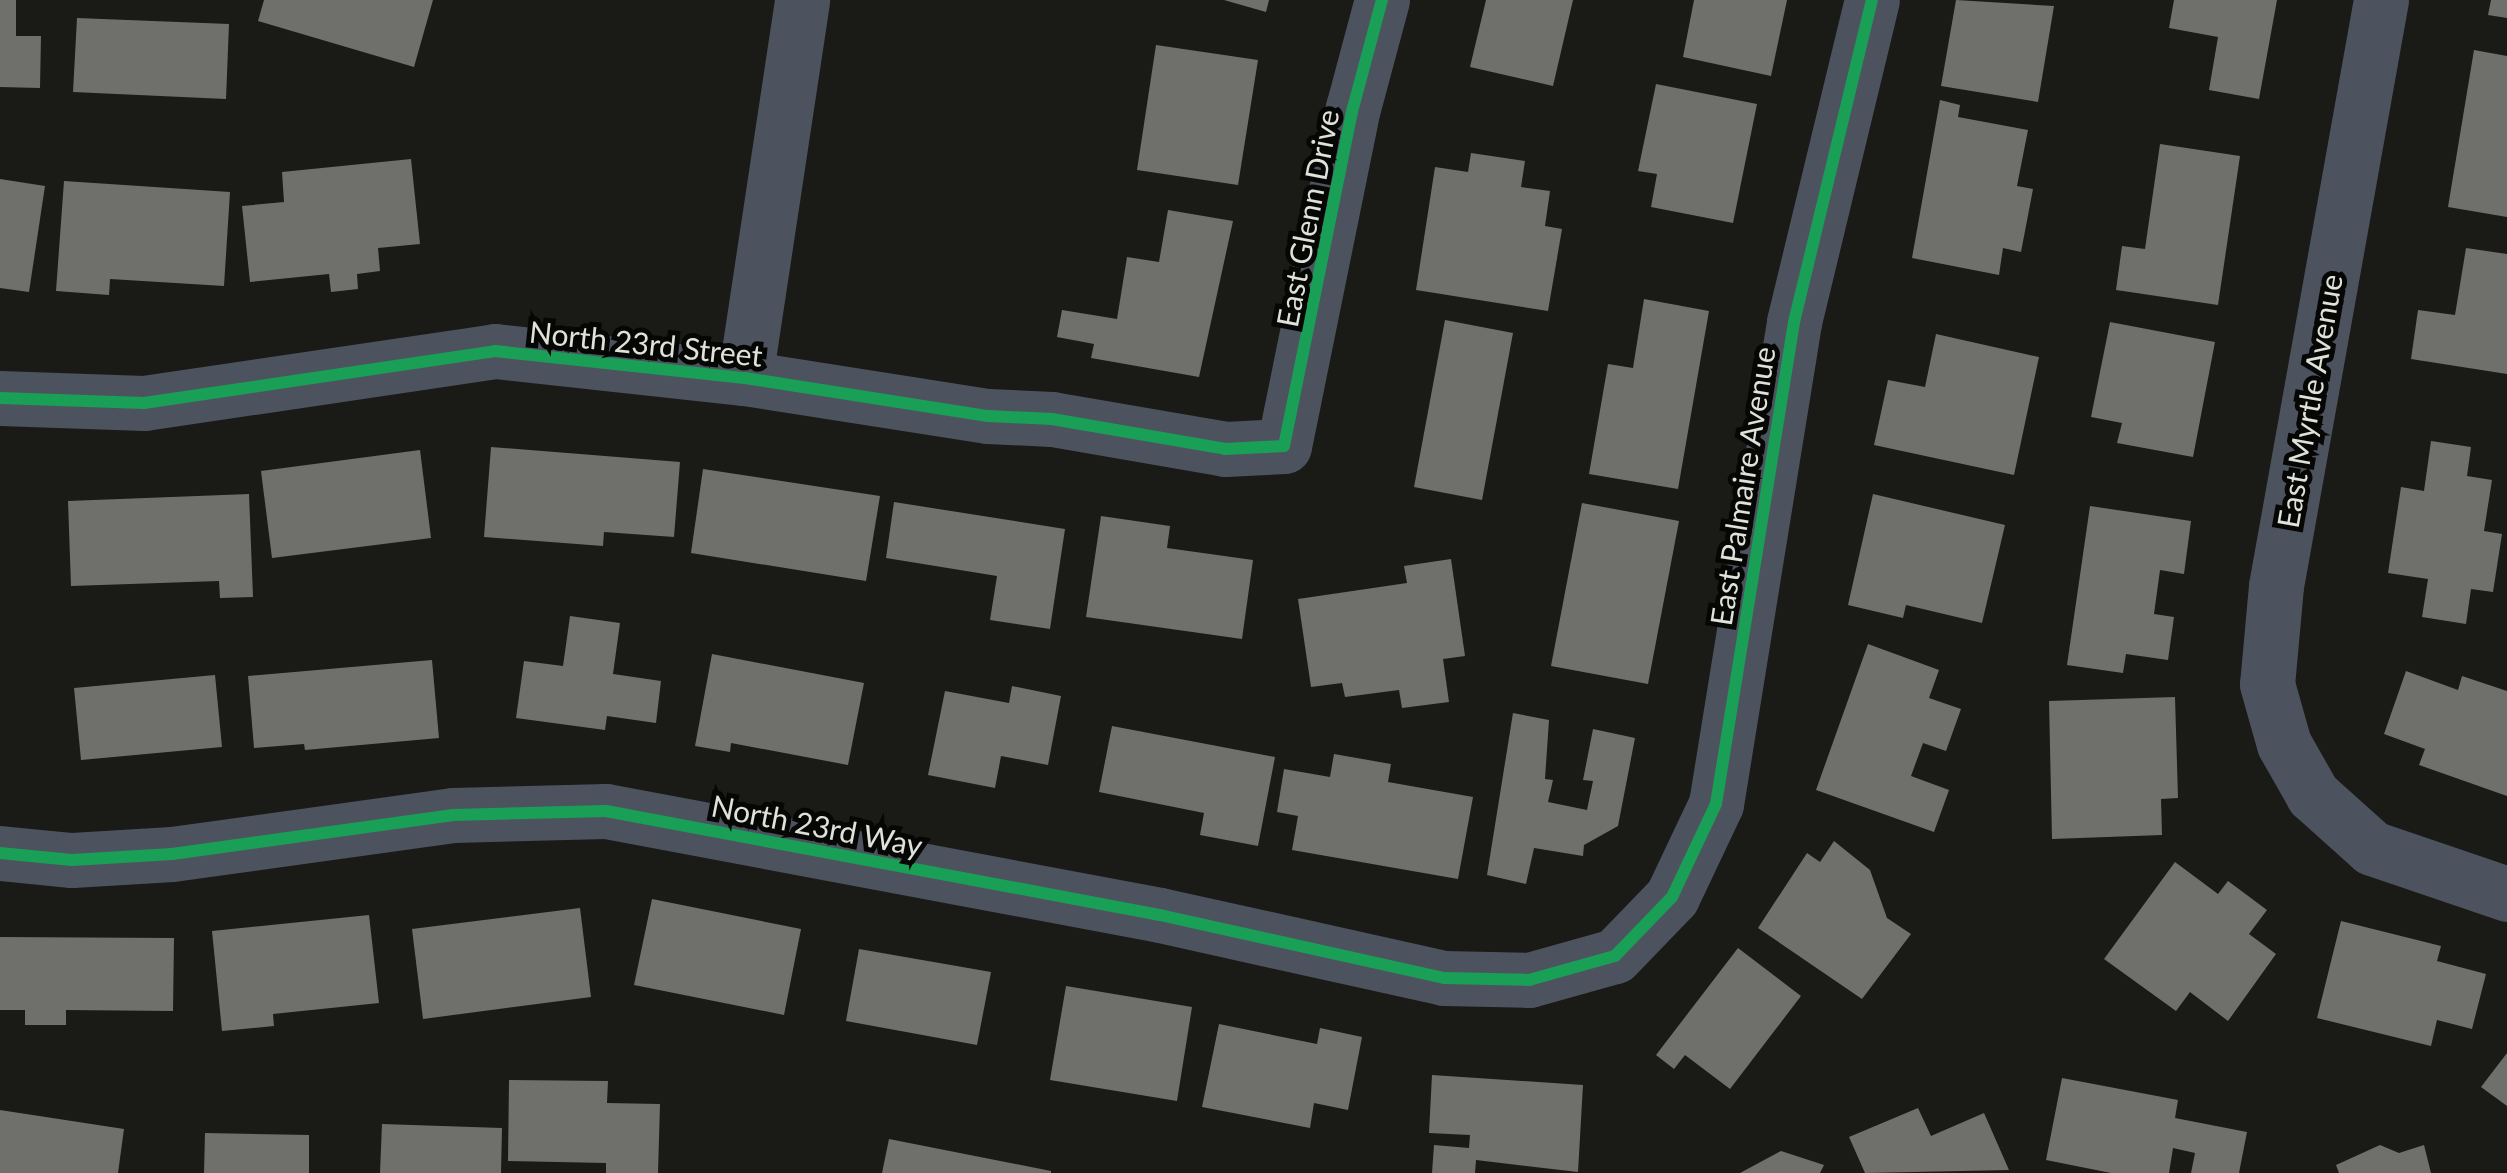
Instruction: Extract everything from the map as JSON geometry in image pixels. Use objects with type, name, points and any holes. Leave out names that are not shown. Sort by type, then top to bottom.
[{"type":"street","points":[[745,378],[802,0]]},
{"type":"street","name":"East Glenn Drive","points":[[1284,446],[1353,108],[1382,0]]},
{"type":"street","name":"East Palmaire Avenue","points":[[1615,956],[1672,897],[1716,804],[1794,322],[1872,0]]},
{"type":"street","name":"East Myrtle Avenue","points":[[2381,0],[2276,586],[2266,684],[2284,744],[2313,795],[2372,848],[2507,894]]},
{"type":"street","name":"North 23rd Street","points":[[0,398],[144,403],[495,352],[745,378],[1225,449],[1284,446]]},
{"type":"street","name":"North 23rd Way","points":[[0,853],[72,860],[172,854],[453,815],[606,811],[1160,915],[1444,978],[1529,980],[1615,956]]},
{"type":"building","points":[[0,0],[16,0],[16,36],[41,36],[40,88],[0,87]]},
{"type":"building","points":[[264,0],[433,0],[414,67],[258,21]]},
{"type":"building","points":[[1224,0],[1269,0],[1266,12]]},
{"type":"building","points":[[1486,0],[1573,0],[1553,86],[1470,67]]},
{"type":"building","points":[[1694,0],[1787,0],[1771,76],[1683,57]]},
{"type":"building","points":[[1956,0],[2054,6],[2038,102],[1941,86]]},
{"type":"building","points":[[2174,0],[2277,0],[2259,99],[2209,90],[2218,37],[2169,28]]},
{"type":"building","points":[[2491,0],[2507,0],[2507,18],[2488,15]]},
{"type":"building","points":[[77,18],[229,24],[226,99],[73,92]]},
{"type":"building","points":[[1156,45],[1258,60],[1238,185],[1137,170]]},
{"type":"building","points":[[2474,50],[2507,56],[2507,217],[2448,207]]},
{"type":"building","points":[[1656,84],[1757,104],[1733,223],[1651,207],[1657,174],[1638,171]]},
{"type":"building","points":[[1940,100],[1960,105],[1958,117],[2028,130],[2017,186],[2033,189],[2021,252],[2003,248],[1999,275],[1912,258]]},
{"type":"building","points":[[2160,144],[2240,156],[2218,305],[2116,290],[2122,246],[2145,249]]},
{"type":"building","points":[[1471,153],[1525,161],[1521,187],[1550,191],[1545,226],[1562,229],[1548,311],[1416,290],[1435,167],[1468,172]]},
{"type":"building","points":[[411,159],[420,244],[378,248],[380,271],[357,274],[358,289],[331,292],[329,274],[250,282],[242,206],[284,202],[282,172]]},
{"type":"building","points":[[0,179],[45,186],[29,292],[0,288]]},
{"type":"building","points":[[64,181],[230,192],[224,286],[110,279],[109,295],[56,291]]},
{"type":"building","points":[[1168,210],[1233,221],[1199,377],[1091,358],[1094,344],[1057,337],[1062,310],[1117,319],[1127,257],[1159,262]]},
{"type":"building","points":[[2466,248],[2507,254],[2507,374],[2411,359],[2418,310],[2455,315]]},
{"type":"building","points":[[1644,299],[1709,311],[1678,489],[1589,474],[1608,364],[1633,368]]},
{"type":"building","points":[[1445,320],[1513,333],[1482,500],[1414,487]]},
{"type":"building","points":[[2110,322],[2215,342],[2193,457],[2117,443],[2122,423],[2091,417]]},
{"type":"building","points":[[1936,334],[2039,357],[2014,475],[1874,445],[1888,380],[1925,387]]},
{"type":"building","points":[[2431,441],[2471,447],[2467,476],[2492,480],[2484,531],[2502,534],[2493,592],[2471,589],[2466,624],[2422,617],[2428,579],[2388,573],[2401,487],[2424,491]]},
{"type":"building","points":[[491,447],[680,462],[674,537],[604,532],[603,546],[484,537]]},
{"type":"building","points":[[420,450],[431,538],[272,558],[261,471]]},
{"type":"building","points":[[703,469],[880,496],[866,581],[691,553]]},
{"type":"building","points":[[249,494],[253,597],[220,598],[219,581],[71,586],[68,501]]},
{"type":"building","points":[[1873,494],[2005,525],[1982,623],[1906,605],[1903,618],[1848,605]]},
{"type":"building","points":[[894,502],[1065,529],[1050,629],[990,620],[997,576],[886,558]]},
{"type":"building","points":[[1582,503],[1679,521],[1648,684],[1551,666]]},
{"type":"building","points":[[2090,506],[2191,521],[2184,574],[2160,570],[2154,614],[2174,617],[2168,660],[2126,654],[2123,673],[2067,665]]},
{"type":"building","points":[[1101,516],[1170,526],[1167,548],[1253,560],[1242,639],[1086,617]]},
{"type":"building","points":[[1451,559],[1465,656],[1443,659],[1449,702],[1402,708],[1399,690],[1345,697],[1342,683],[1311,687],[1298,599],[1407,583],[1404,566]]},
{"type":"building","points":[[570,616],[620,623],[613,674],[661,681],[656,723],[607,716],[605,730],[516,718],[524,661],[563,666]]},
{"type":"building","points":[[1868,644],[1939,670],[1929,698],[1961,709],[1946,751],[1923,743],[1911,776],[1949,790],[1934,832],[1816,790]]},
{"type":"building","points":[[712,654],[864,683],[848,765],[731,743],[730,752],[695,746]]},
{"type":"building","points":[[432,660],[439,738],[305,750],[304,744],[254,748],[248,676]]},
{"type":"building","points":[[2406,671],[2458,690],[2462,676],[2507,691],[2507,796],[2419,765],[2425,749],[2384,734]]},
{"type":"building","points":[[215,675],[222,747],[81,760],[74,688]]},
{"type":"building","points":[[1012,686],[1061,696],[1048,765],[1001,756],[995,788],[928,775],[945,691],[1009,703]]},
{"type":"building","points":[[2175,697],[2178,798],[2161,799],[2162,835],[2052,839],[2049,701]]},
{"type":"building","points":[[1513,713],[1549,720],[1545,779],[1553,780],[1548,802],[1587,810],[1593,781],[1583,780],[1593,729],[1635,738],[1618,826],[1584,845],[1583,856],[1534,848],[1526,884],[1487,875]]},
{"type":"building","points":[[1112,726],[1275,757],[1258,846],[1200,835],[1204,813],[1099,792]]},
{"type":"building","points":[[1334,754],[1391,764],[1388,782],[1473,797],[1458,879],[1292,850],[1298,816],[1277,812],[1284,769],[1330,777]]},
{"type":"building","points":[[1834,841],[1870,870],[1887,918],[1911,934],[1862,999],[1758,928],[1807,853],[1820,862]]},
{"type":"building","points":[[2175,862],[2218,894],[2228,881],[2267,910],[2249,934],[2276,954],[2228,1021],[2190,992],[2176,1011],[2104,959]]},
{"type":"building","points":[[652,899],[801,929],[784,1015],[634,985]]},
{"type":"building","points":[[580,908],[591,997],[423,1019],[412,929]]},
{"type":"building","points":[[369,915],[379,1003],[273,1014],[274,1026],[222,1031],[212,931]]},
{"type":"building","points":[[2341,921],[2441,946],[2437,961],[2486,974],[2472,1029],[2437,1020],[2431,1046],[2317,1018]]},
{"type":"building","points":[[0,937],[174,938],[173,1011],[66,1010],[66,1025],[25,1025],[25,1010],[0,1010]]},
{"type":"building","points":[[1738,948],[1801,996],[1730,1089],[1685,1055],[1674,1069],[1656,1055]]},
{"type":"building","points":[[859,949],[991,972],[977,1045],[846,1021]]},
{"type":"building","points":[[1066,986],[1192,1007],[1177,1101],[1050,1080]]},
{"type":"building","points":[[1219,1024],[1317,1044],[1320,1028],[1362,1037],[1348,1110],[1314,1103],[1310,1128],[1202,1107]]},
{"type":"building","points":[[2507,1053],[2507,1106],[2481,1087]]},
{"type":"building","points":[[1432,1075],[1583,1085],[1578,1172],[1476,1160],[1475,1173],[1432,1173],[1434,1145],[1469,1148],[1470,1135],[1429,1133]]},
{"type":"building","points":[[2062,1078],[2178,1100],[2175,1118],[2247,1132],[2239,1173],[2191,1173],[2195,1153],[2173,1148],[2169,1173],[2111,1173],[2046,1160]]},
{"type":"building","points":[[509,1080],[608,1081],[607,1103],[660,1104],[658,1173],[606,1173],[606,1163],[508,1161]]},
{"type":"building","points":[[1918,1108],[1931,1136],[1984,1113],[2009,1170],[1865,1173],[1849,1137]]},
{"type":"building","points":[[0,1110],[124,1129],[118,1173],[0,1173]]},
{"type":"building","points":[[382,1124],[502,1128],[501,1173],[380,1173]]},
{"type":"building","points":[[205,1133],[309,1135],[309,1173],[204,1173]]},
{"type":"building","points":[[889,1139],[1051,1171],[1051,1173],[882,1173]]},
{"type":"building","points":[[2380,1145],[2399,1153],[2424,1145],[2431,1173],[2339,1173],[2336,1165]]},
{"type":"building","points":[[1781,1151],[1824,1165],[1820,1173],[1740,1173]]},
{"type":"cycle path","points":[[0,398],[144,403],[495,351],[745,378],[988,416],[1052,419],[1225,449],[1284,446],[1353,108],[1382,0]]},
{"type":"cycle path","points":[[0,853],[72,860],[172,854],[453,815],[606,811],[1160,915],[1444,978],[1529,980],[1615,956],[1672,897],[1716,804],[1794,322],[1872,0]]}]
